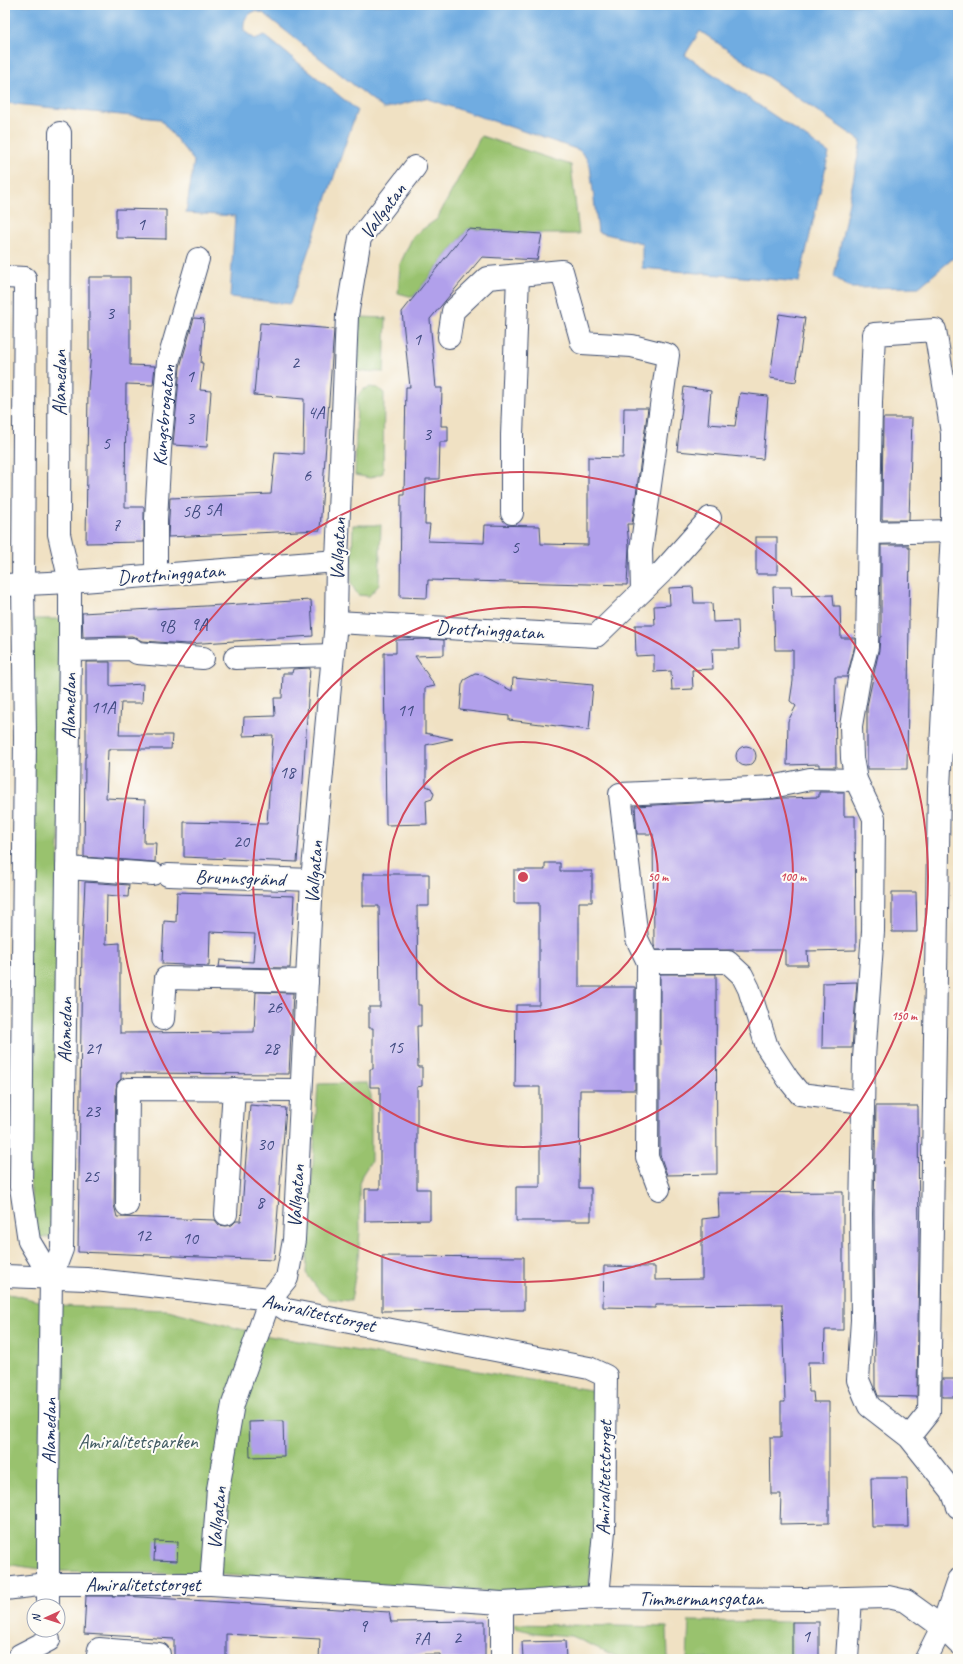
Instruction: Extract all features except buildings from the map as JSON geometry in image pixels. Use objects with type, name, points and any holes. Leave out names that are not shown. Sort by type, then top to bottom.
[{"type":"street","name":"Alamedan","points":[[48,1598],[51,1278],[62,1249],[70,650],[70,582],[59,534],[60,133]]},
{"type":"street","name":"Vallgatan","points":[[211,1584],[218,1489],[233,1404],[270,1299],[287,1278],[294,1240],[312,880],[336,622],[347,316],[360,238],[416,167]]},
{"type":"street","name":"Kungsbrogatan","points":[[156,575],[156,511],[168,362],[198,259]]},
{"type":"street","points":[[449,337],[453,311],[488,278],[562,271],[582,343],[632,346],[668,355],[641,550],[642,591]]},
{"type":"street","points":[[512,513],[512,435],[518,276]]},
{"type":"street","name":"Alamedan","points":[[15,277],[14,584],[25,745],[21,1187],[29,1241],[51,1278]]},
{"type":"street","points":[[909,1437],[929,1412],[939,788],[952,531],[952,433],[935,330],[874,334],[871,402],[867,647],[859,679],[851,726],[852,758],[856,780],[874,818],[873,931],[864,1058],[861,1214],[862,1320],[858,1380],[869,1406],[909,1437],[952,1491],[958,1507]]},
{"type":"street","points":[[642,591],[662,572],[710,518]]},
{"type":"street","points":[[869,533],[952,531]]},
{"type":"street","name":"Drottninggatan","points":[[14,584],[70,582],[337,562]]},
{"type":"street","name":"Drottninggatan","points":[[336,622],[596,636],[642,591]]},
{"type":"street","points":[[70,650],[132,649],[137,653],[203,658]]},
{"type":"street","points":[[234,658],[333,655]]},
{"type":"street","points":[[659,1189],[647,1157],[648,962],[637,939],[620,794],[772,787],[810,779],[856,780]]},
{"type":"street","name":"Brunnsgränd","points":[[67,868],[161,875],[312,880]]},
{"type":"street","points":[[648,962],[728,962],[742,975],[749,989],[767,1047],[788,1079],[800,1094],[863,1102]]},
{"type":"street","points":[[163,1019],[166,978],[307,981]]},
{"type":"street","points":[[128,1205],[128,1089],[301,1090]]},
{"type":"street","points":[[226,1214],[234,1089]]},
{"type":"street","name":"Amiralitetstorget","points":[[5,1276],[86,1279],[270,1299],[287,1310],[589,1368],[606,1376],[604,1531],[598,1598],[502,1603],[211,1584],[47,1584],[5,1589]]},
{"type":"street","points":[[926,1659],[942,1627],[958,1580]]},
{"type":"street","name":"Timmermansgatan","points":[[598,1598],[804,1599],[888,1597],[906,1601],[942,1627],[958,1643]]},
{"type":"street","points":[[847,1659],[851,1598]]},
{"type":"street","points":[[502,1603],[502,1659]]},
{"type":"street","points":[[17,1659],[20,1655],[49,1643]]},
{"type":"street","points":[[98,1659],[99,1650],[159,1654]]},
{"type":"green space","points":[[481,136],[571,165],[579,234],[542,234],[468,229],[413,297],[398,293],[400,264],[413,236],[437,219]]},
{"type":"green space","points":[[360,317],[386,318],[384,372],[358,371]]},
{"type":"green space","points":[[370,387],[378,388],[384,393],[383,473],[370,478],[355,475],[357,397],[362,390]]},
{"type":"green space","points":[[353,525],[381,525],[379,585],[369,596],[358,595],[351,584]]},
{"type":"green space","points":[[31,619],[63,619],[52,1237],[35,1237],[28,1159]]},
{"type":"green space","points":[[367,1083],[371,1095],[371,1161],[362,1175],[359,1184],[360,1231],[358,1258],[351,1301],[329,1299],[320,1292],[306,1273],[318,1084]]},
{"type":"green space","name":"Amiralitetsparken","points":[[5,1294],[58,1306],[168,1310],[263,1335],[602,1392],[589,1588],[501,1592],[225,1575],[55,1571],[5,1564]]},
{"type":"green space","points":[[689,1621],[792,1622],[792,1655],[788,1655],[788,1659],[687,1659]]},
{"type":"green space","points":[[515,1624],[667,1627],[668,1659],[622,1659],[571,1636],[535,1633],[515,1628]]},
{"type":"water","points":[[5,5],[958,5],[958,254],[919,287],[852,288],[834,277],[861,141],[700,31],[685,55],[829,153],[799,282],[642,268],[642,243],[598,232],[590,166],[586,158],[579,150],[425,98],[384,109],[263,13],[255,11],[245,19],[244,31],[255,39],[264,35],[357,110],[290,304],[230,297],[235,216],[186,213],[194,161],[160,119],[5,103]]}]
